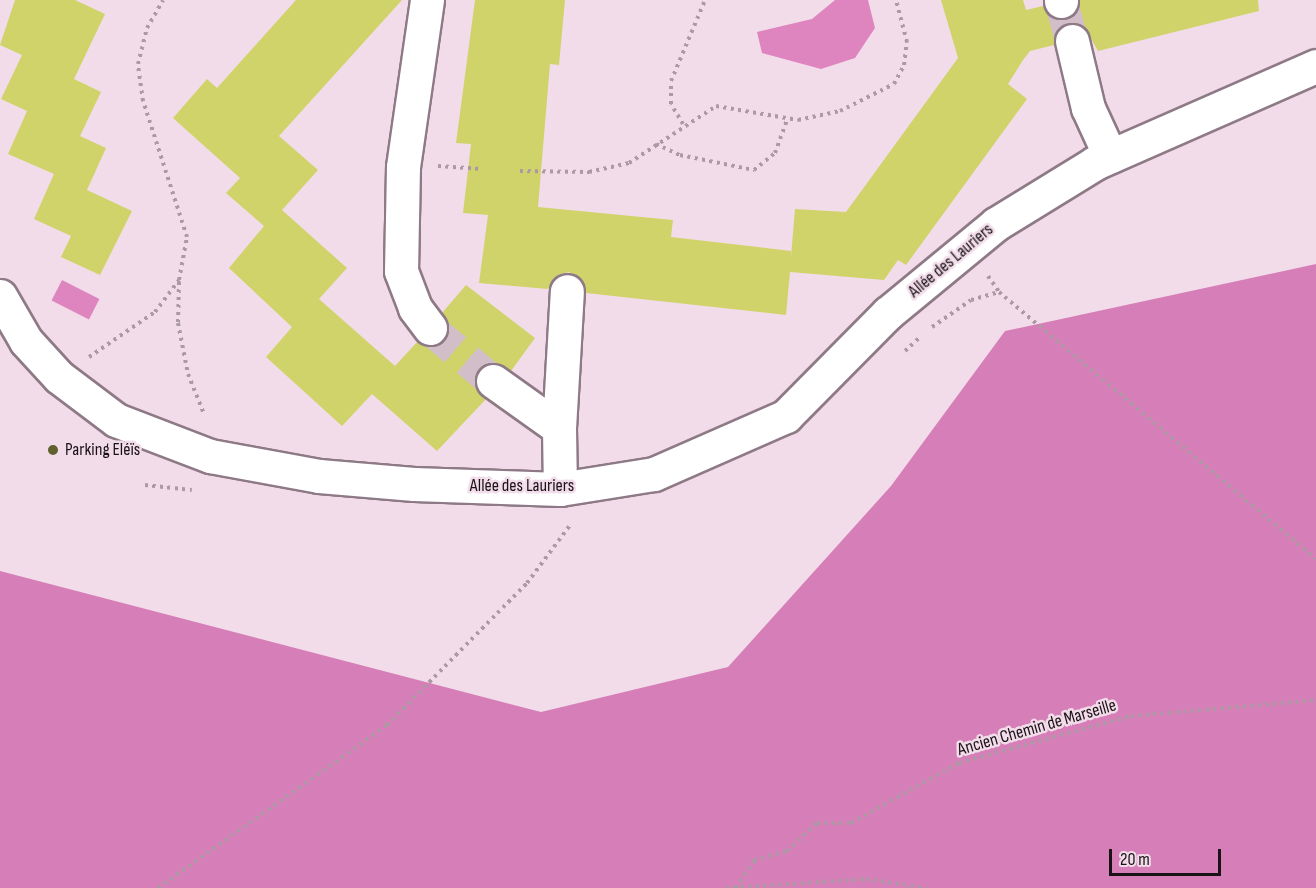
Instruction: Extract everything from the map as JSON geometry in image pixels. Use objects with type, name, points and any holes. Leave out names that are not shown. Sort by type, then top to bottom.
[{"type":"street","points":[[427,0],[404,164],[401,271],[415,308],[430,328]]},
{"type":"street","points":[[1072,41],[1088,108],[1110,156]]},
{"type":"street","name":"Allée des Lauriers","points":[[0,296],[26,340],[59,377],[116,420],[210,456],[319,476],[560,489],[654,474],[786,416],[888,313],[996,224],[1110,156],[1313,72]]},
{"type":"street","points":[[560,489],[559,428],[567,291]]},
{"type":"street","points":[[493,381],[559,428]]},
{"type":"path","points":[[163,0],[147,28],[138,64],[143,101],[188,237],[179,280],[178,323],[188,374],[207,420],[210,456]]},
{"type":"path","points":[[683,124],[671,104],[672,81],[705,0]]},
{"type":"path","points":[[520,171],[589,172],[629,163],[683,124],[716,106],[788,118],[840,111],[894,84],[904,65],[907,42],[896,0]]},
{"type":"path","points":[[656,144],[668,152],[753,170],[775,153],[788,118]]},
{"type":"path","points":[[404,164],[482,169]]},
{"type":"path","points":[[967,248],[999,292],[1316,559]]},
{"type":"path","points":[[59,377],[155,312],[179,280]]},
{"type":"path","points":[[158,888],[387,725],[527,583],[571,526],[560,489]]},
{"type":"path","name":"Ancien Chemin de Marseille","points":[[736,888],[754,860],[787,851],[818,823],[851,823],[959,763],[1131,716],[1316,700]]},
{"type":"path","points":[[726,888],[866,879],[926,888]]},
{"type":"shaded area","points":[[835,0],[868,0],[875,28],[855,58],[821,69],[762,53],[757,32],[812,19]]},
{"type":"shaded area","points":[[1316,264],[1316,888],[0,888],[0,571],[541,712],[728,667],[891,486],[1005,331]]},
{"type":"shaded area","points":[[62,280],[99,299],[89,320],[52,300]]},
{"type":"building","points":[[15,0],[75,0],[105,14],[74,79],[101,92],[80,136],[106,148],[87,190],[132,211],[100,275],[61,257],[71,236],[34,219],[54,174],[8,154],[27,111],[1,99],[22,55],[0,45]]},
{"type":"building","points":[[296,0],[402,0],[279,136],[318,170],[282,210],[347,268],[319,299],[395,366],[418,341],[432,347],[442,343],[449,326],[442,313],[466,285],[535,338],[511,371],[494,362],[478,370],[476,388],[486,399],[437,451],[372,394],[342,426],[266,357],[292,327],[229,268],[264,226],[226,193],[240,178],[173,118],[207,79],[217,88]]},
{"type":"building","points":[[475,0],[565,0],[559,65],[550,64],[538,207],[673,220],[671,237],[791,251],[791,257],[795,209],[846,212],[958,58],[941,0],[1023,0],[1026,10],[1043,6],[1060,20],[1077,11],[1080,0],[1258,0],[1259,11],[1098,51],[1085,28],[1068,23],[1060,27],[1054,45],[1030,51],[1023,60],[1008,84],[1027,99],[906,265],[898,260],[884,280],[790,272],[786,315],[586,293],[583,282],[569,272],[558,275],[548,289],[479,283],[488,215],[463,213],[471,144],[456,143]]},
{"type":"tunnel","points":[[1061,1],[1072,41]]},
{"type":"tunnel","points":[[430,328],[493,381]]},
{"type":"place","name":"Parking Eléïs","points":[[53,450]]}]
